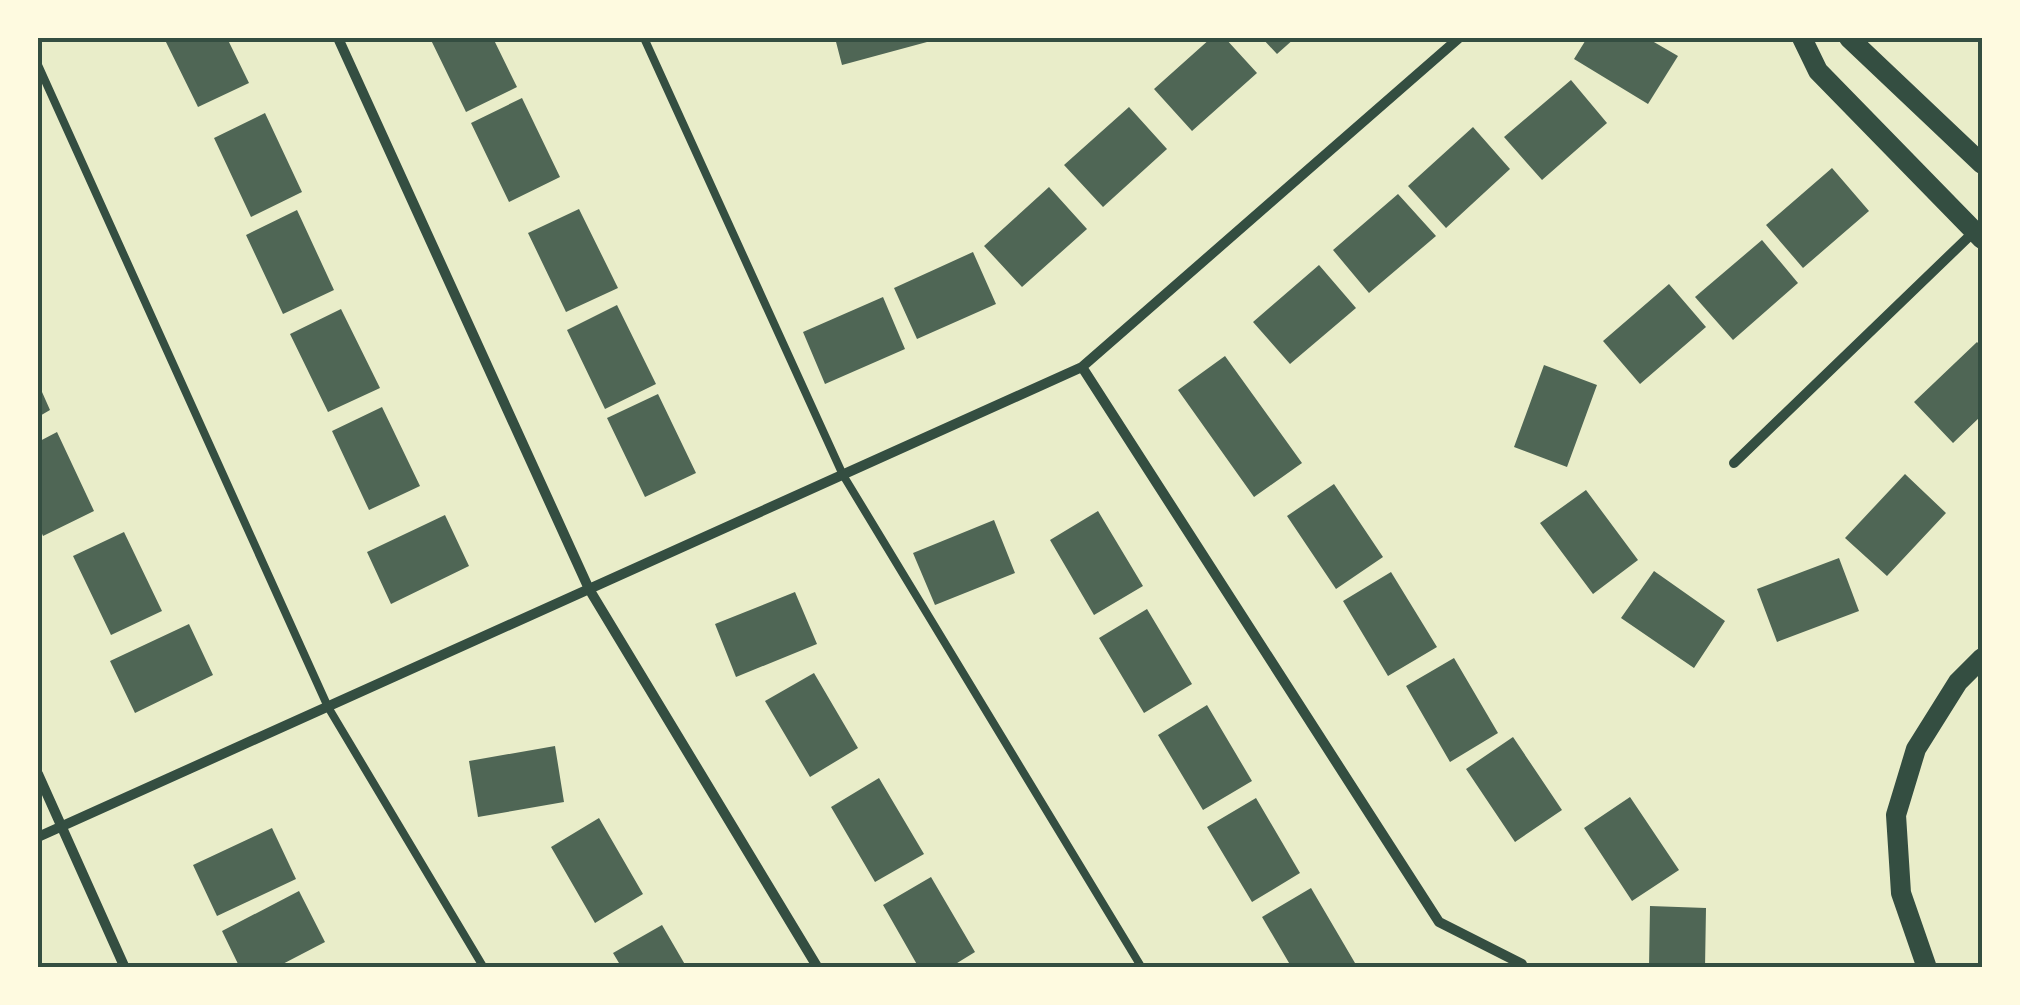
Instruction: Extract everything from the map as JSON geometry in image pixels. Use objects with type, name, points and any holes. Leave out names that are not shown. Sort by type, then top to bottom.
[{"type":"main road","points":[[1802,38],[1818,71],[1980,231]]},
{"type":"main road","points":[[1848,38],[1982,164]]},
{"type":"main road","points":[[1927,968],[1901,893],[1896,815],[1916,749],[1958,682],[1982,658]]},
{"type":"street","points":[[338,38],[589,590],[818,968]]},
{"type":"street","points":[[38,838],[1082,367],[1459,38]]},
{"type":"street","points":[[1734,463],[1980,231]]},
{"type":"street","points":[[1082,367],[1439,922],[1522,964]]},
{"type":"street","points":[[38,774],[125,968]]},
{"type":"lane","points":[[644,38],[844,475],[1142,968]]},
{"type":"lane","points":[[38,65],[328,707],[484,968]]},
{"type":"building","points":[[164,38],[227,38],[249,83],[198,107]]},
{"type":"building","points":[[430,38],[493,38],[517,87],[466,112]]},
{"type":"building","points":[[835,38],[925,38],[927,42],[842,65]]},
{"type":"building","points":[[1211,38],[1225,38],[1257,73],[1192,131],[1154,89]]},
{"type":"building","points":[[1262,38],[1295,38],[1277,54]]},
{"type":"building","points":[[1587,38],[1647,38],[1678,56],[1648,104],[1574,59]]},
{"type":"building","points":[[1571,80],[1607,123],[1542,180],[1504,137]]},
{"type":"building","points":[[522,98],[560,177],[509,202],[471,123]]},
{"type":"building","points":[[1129,107],[1167,149],[1103,207],[1064,165]]},
{"type":"building","points":[[265,113],[302,192],[251,217],[214,138]]},
{"type":"building","points":[[1473,127],[1510,169],[1446,228],[1408,186]]},
{"type":"building","points":[[1832,168],[1869,211],[1803,268],[1766,225]]},
{"type":"building","points":[[1049,187],[1087,229],[1022,287],[984,246]]},
{"type":"building","points":[[1398,194],[1436,236],[1369,293],[1333,250]]},
{"type":"building","points":[[579,209],[618,288],[566,312],[528,233]]},
{"type":"building","points":[[297,210],[334,290],[283,314],[246,235]]},
{"type":"building","points":[[1762,240],[1798,283],[1733,340],[1695,297]]},
{"type":"building","points":[[973,252],[996,304],[917,339],[894,288]]},
{"type":"building","points":[[1319,265],[1356,308],[1290,364],[1253,322]]},
{"type":"building","points":[[1669,284],[1706,327],[1640,384],[1603,341]]},
{"type":"building","points":[[883,297],[905,349],[825,384],[803,332]]},
{"type":"building","points":[[617,305],[656,384],[605,409],[567,330]]},
{"type":"building","points":[[341,309],[380,388],[328,412],[290,334]]},
{"type":"building","points":[[1977,342],[1982,347],[1982,415],[1953,443],[1914,402]]},
{"type":"building","points":[[1225,356],[1302,463],[1254,497],[1178,390]]},
{"type":"building","points":[[1544,365],[1597,385],[1567,467],[1514,447]]},
{"type":"building","points":[[38,383],[50,410],[38,417]]},
{"type":"building","points":[[658,394],[696,473],[645,497],[607,418]]},
{"type":"building","points":[[382,407],[420,486],[369,510],[332,431]]},
{"type":"building","points":[[57,432],[94,511],[43,536],[38,524],[38,442]]},
{"type":"building","points":[[1905,474],[1946,513],[1887,576],[1845,538]]},
{"type":"building","points":[[1334,484],[1383,557],[1336,589],[1287,516]]},
{"type":"building","points":[[1586,490],[1638,560],[1593,594],[1540,523]]},
{"type":"building","points":[[1098,511],[1143,586],[1094,615],[1050,540]]},
{"type":"building","points":[[445,515],[469,566],[391,604],[367,552]]},
{"type":"building","points":[[994,520],[1015,573],[935,605],[913,553]]},
{"type":"building","points":[[124,532],[162,611],[111,635],[73,556]]},
{"type":"building","points":[[1839,558],[1859,611],[1777,642],[1757,589]]},
{"type":"building","points":[[1654,571],[1725,621],[1694,668],[1621,618]]},
{"type":"building","points":[[1391,572],[1437,647],[1388,676],[1343,601]]},
{"type":"building","points":[[795,592],[817,644],[736,677],[715,624]]},
{"type":"building","points":[[1147,609],[1192,684],[1144,713],[1099,638]]},
{"type":"building","points":[[189,624],[213,675],[135,713],[110,661]]},
{"type":"building","points":[[1454,658],[1498,733],[1450,762],[1406,686]]},
{"type":"building","points":[[814,673],[858,748],[810,777],[765,701]]},
{"type":"building","points":[[1207,705],[1252,781],[1203,810],[1158,735]]},
{"type":"building","points":[[1513,737],[1562,810],[1515,842],[1466,769]]},
{"type":"building","points":[[555,746],[564,802],[478,817],[469,761]]},
{"type":"building","points":[[879,778],[924,854],[875,882],[831,807]]},
{"type":"building","points":[[1630,797],[1679,870],[1632,901],[1584,828]]},
{"type":"building","points":[[1256,798],[1300,873],[1252,902],[1207,827]]},
{"type":"building","points":[[599,818],[643,894],[595,923],[551,847]]},
{"type":"building","points":[[272,828],[296,879],[217,916],[193,865]]},
{"type":"building","points":[[931,877],[975,952],[949,968],[919,968],[883,905]]},
{"type":"building","points":[[1311,888],[1355,963],[1349,968],[1292,968],[1262,917]]},
{"type":"building","points":[[299,891],[325,942],[275,968],[240,968],[222,931]]},
{"type":"building","points":[[1650,906],[1706,908],[1705,968],[1649,968]]},
{"type":"building","points":[[662,925],[687,968],[622,968],[613,953]]}]
